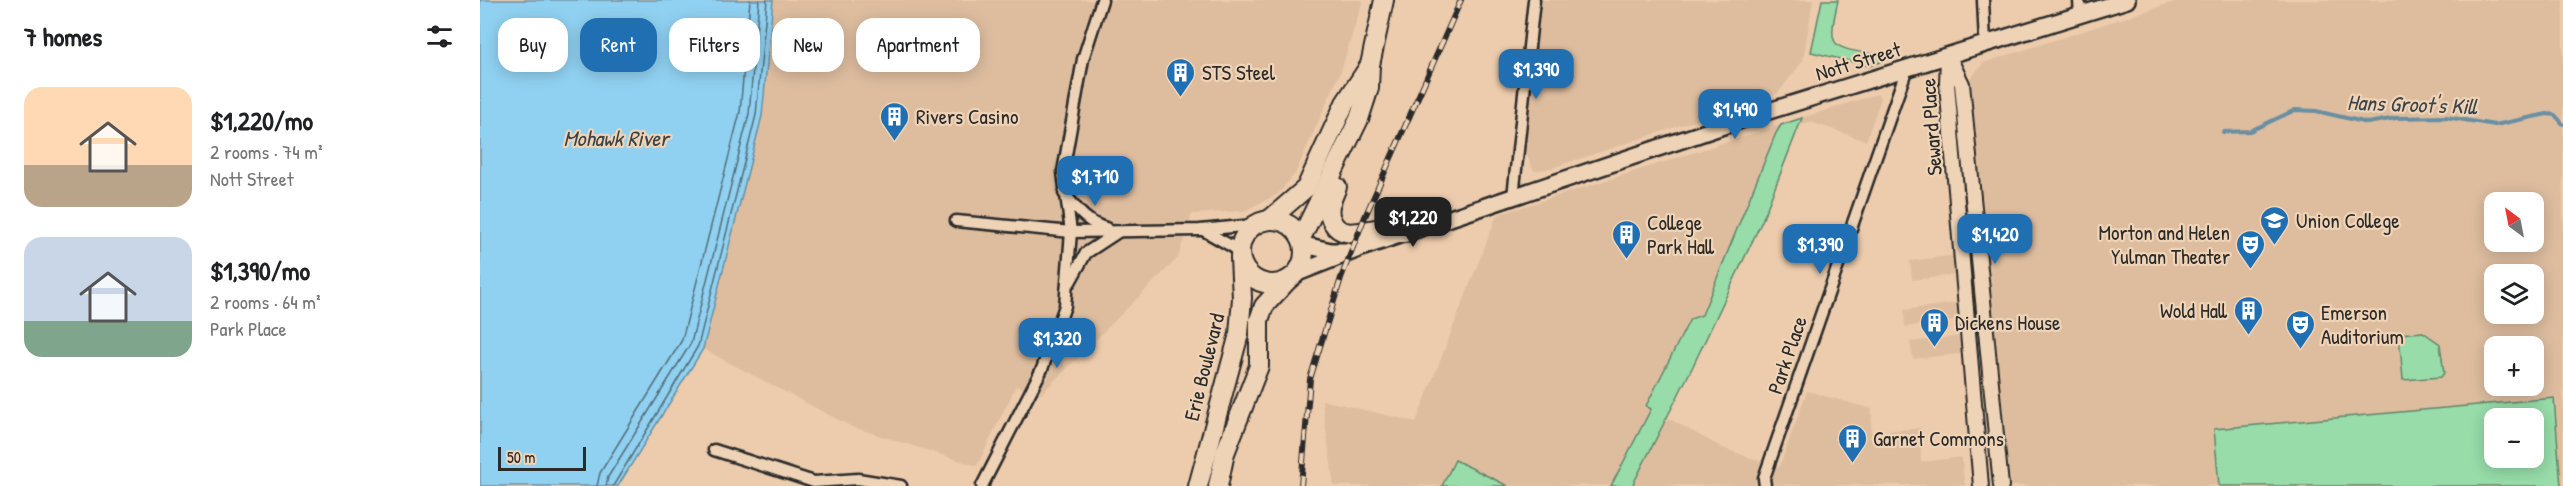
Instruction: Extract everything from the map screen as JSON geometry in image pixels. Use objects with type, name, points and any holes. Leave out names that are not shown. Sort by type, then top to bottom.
[{"type":"highway","points":[[1302,242],[1336,164],[1359,119],[1369,88],[1370,65],[1384,0]]},
{"type":"highway","points":[[1262,223],[1288,224],[1302,242],[1304,257],[1291,277],[1271,285],[1254,279],[1247,273],[1240,254],[1242,239],[1262,223],[1306,188],[1345,102],[1370,65]]},
{"type":"highway","points":[[1336,164],[1342,178],[1328,208],[1330,220],[1336,229],[1344,232],[1386,228],[1404,233]]},
{"type":"highway","name":"Erie Boulevard","points":[[1198,486],[1239,334],[1242,298],[1240,254]]},
{"type":"highway","name":"Erie Boulevard","points":[[1218,486],[1225,453],[1259,366],[1259,320],[1264,306],[1291,277]]},
{"type":"main road","name":"Nott Street","points":[[1291,277],[1404,233],[1985,44],[2079,8],[2127,0]]},
{"type":"main road","name":"Nott Street","points":[[1302,242],[1340,252],[1364,247]]},
{"type":"street","points":[[982,486],[1055,339],[1065,306],[1071,232],[1064,193],[1063,171],[1081,70],[1102,0]]},
{"type":"street","points":[[1513,197],[1522,90],[1534,0]]},
{"type":"street","points":[[1983,0],[1985,44]]},
{"type":"street","name":"Seward Place","points":[[1948,55],[1948,95],[1981,486]]},
{"type":"street","name":"Seward Place","points":[[1948,55],[1962,84],[2001,486]]},
{"type":"street","name":"Park Place","points":[[1765,486],[1764,478],[1907,68]]},
{"type":"street","points":[[1064,193],[1079,213],[1094,225],[1118,231]]},
{"type":"street","points":[[956,221],[1071,232],[1203,230],[1262,223]]},
{"type":"street","points":[[1203,230],[1240,254]]},
{"type":"street","points":[[1068,287],[1086,254],[1118,231]]},
{"type":"street","points":[[714,450],[814,482],[858,479],[901,486]]},
{"type":"shaded area","points":[[773,0],[1363,0],[1341,71],[1295,174],[1278,194],[1244,211],[1192,214],[1178,258],[1041,394],[1016,386],[977,466],[852,427],[703,349],[762,116]]},
{"type":"shaded area","points":[[1540,0],[1813,0],[1803,61],[1778,93],[1552,168],[1534,171],[1526,154],[1528,101]]},
{"type":"shaded area","name":"Union College","points":[[2180,0],[2563,0],[2563,486],[2010,486],[1997,350],[1913,359],[1910,342],[1995,332],[1993,316],[1905,327],[1904,310],[1992,298],[1989,271],[1912,280],[1910,261],[1987,251],[1970,79],[1983,63]]},
{"type":"shaded area","points":[[1877,94],[1881,98],[1866,141],[1811,122],[1776,133],[1702,315],[1646,406],[1723,448],[1779,468],[1807,391],[1872,409],[1871,432],[1921,428],[1921,462],[1961,457],[1965,485],[1334,486],[1322,400],[1416,422],[1497,215]]},
{"type":"green space","points":[[1822,0],[1838,0],[1833,29],[1836,43],[1850,50],[1879,55],[1881,62],[1869,66],[1811,52]]},
{"type":"green space","points":[[1802,118],[1762,221],[1692,368],[1632,486],[1611,486],[1651,409],[1646,406],[1690,319],[1702,315],[1776,133],[1781,125]]},
{"type":"green space","points":[[2423,332],[2440,344],[2444,373],[2441,377],[2403,380],[2399,334]]},
{"type":"green space","points":[[2554,398],[2561,486],[2219,486],[2214,429]]},
{"type":"green space","points":[[1455,460],[1508,486],[1442,486]]},
{"type":"water","name":"Mohawk River","points":[[480,0],[773,0],[762,116],[703,349],[618,486],[480,486]]},
{"type":"waterway","name":"Hans Groot's Kill","points":[[2223,132],[2250,131],[2295,110],[2316,111],[2368,123],[2396,118],[2446,117],[2495,125],[2547,114],[2555,115],[2563,124]]},
{"type":"railway","points":[[1301,486],[1310,379],[1341,278],[1364,219],[1461,0]]},
{"type":"place","name":"STS Steel","points":[[1181,98]]},
{"type":"place","name":"Rivers Casino","points":[[895,142]]},
{"type":"place","name":"Union College","points":[[2275,246]]},
{"type":"place","name":"College Park Hall","points":[[1626,260]]},
{"type":"place","name":"Morton and Helen Yulman Theater","points":[[2251,270]]},
{"type":"place","name":"Wold Hall","points":[[2248,336]]},
{"type":"place","name":"Dickens House","points":[[1934,348]]},
{"type":"place","name":"Emerson Auditorium","points":[[2300,350]]},
{"type":"place","name":"Garnet Commons","points":[[1852,464]]}]
